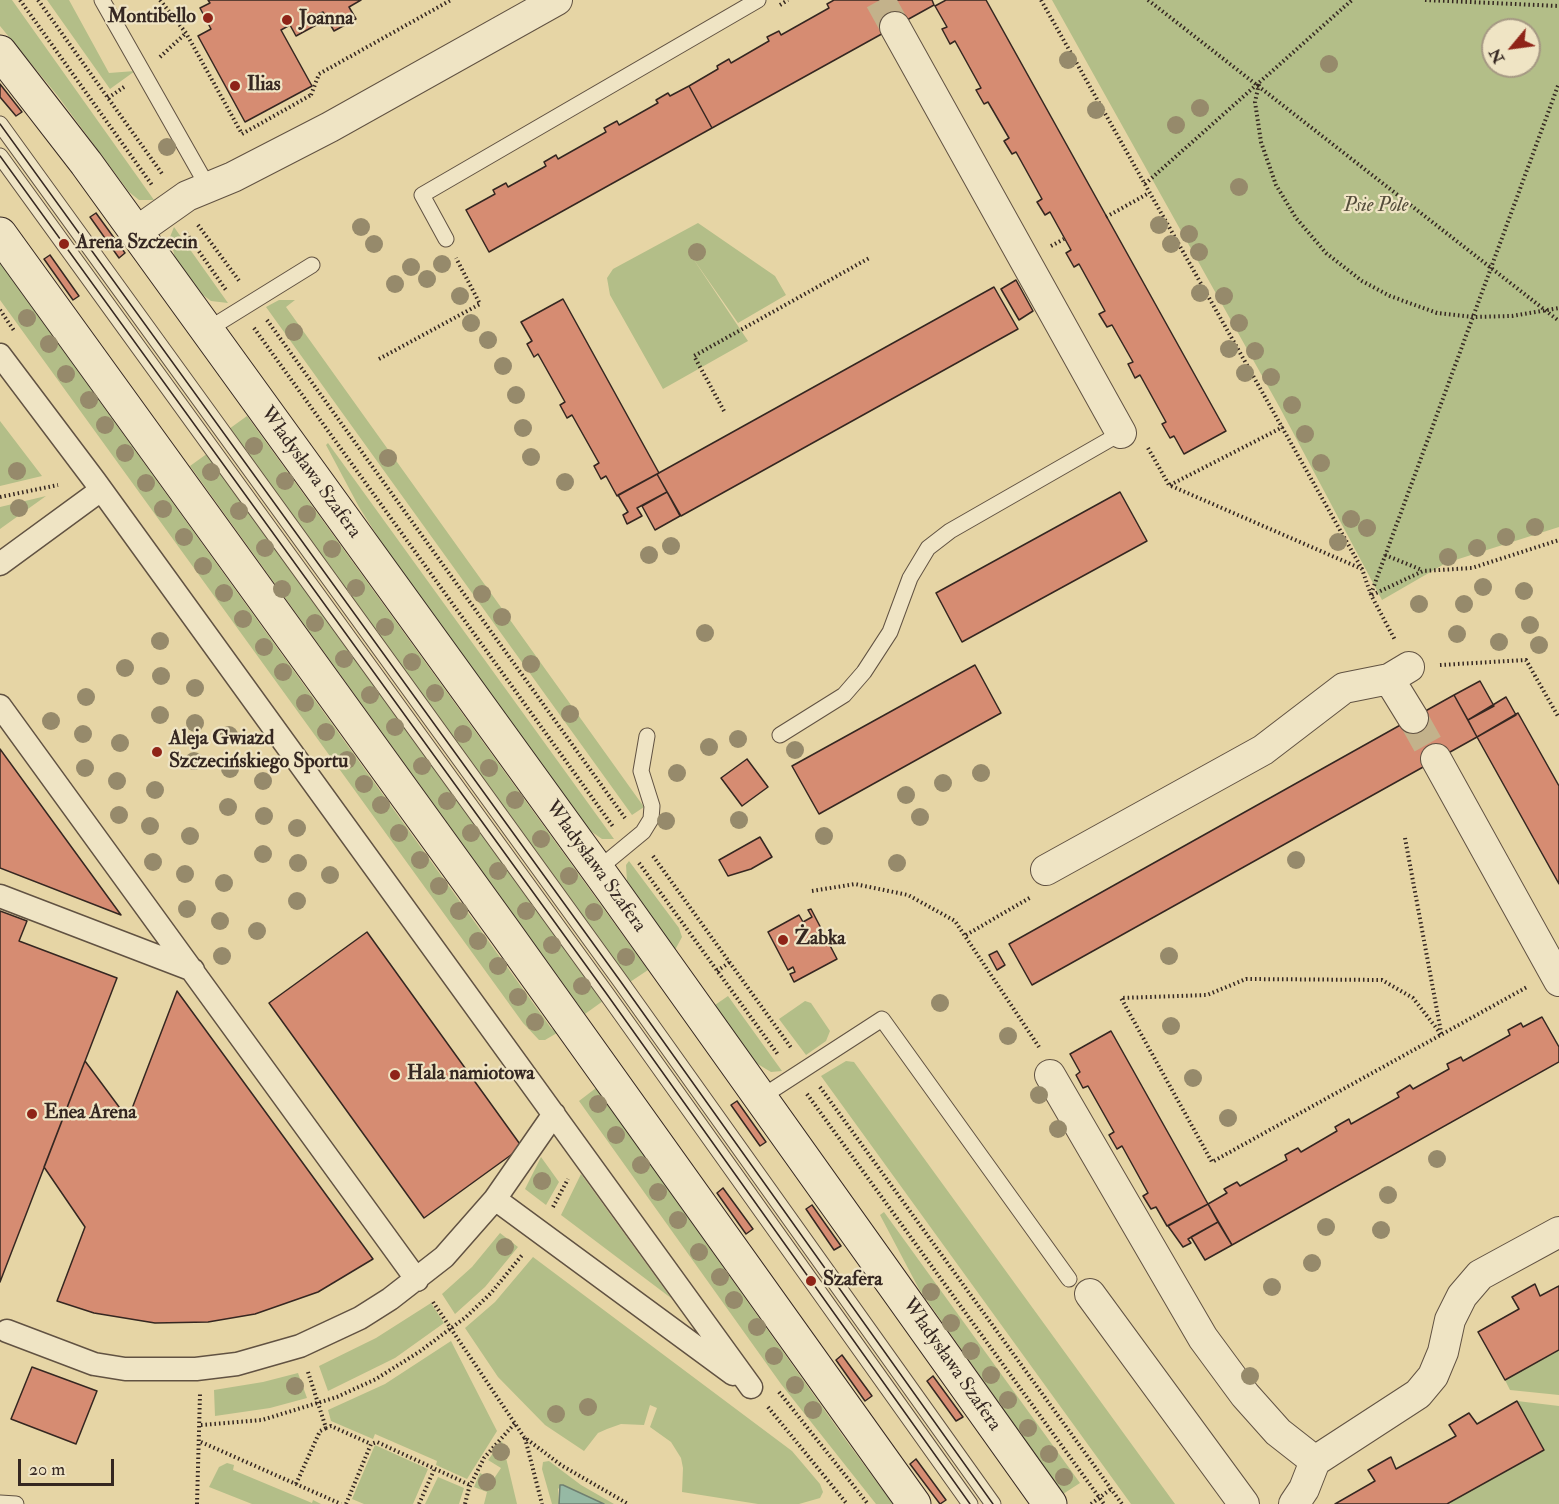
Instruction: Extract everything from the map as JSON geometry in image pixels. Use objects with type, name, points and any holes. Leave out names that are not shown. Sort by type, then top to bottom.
[{"type":"main road","name":"Władysława Szafera","points":[[0,52],[44,106],[207,330],[597,870],[1050,1504]]},
{"type":"main road","points":[[0,234],[518,950],[914,1504]]},
{"type":"street","points":[[136,232],[175,205],[330,127],[557,0]]},
{"type":"street","points":[[895,27],[1121,433]]},
{"type":"street","points":[[0,355],[98,486],[751,1387]]},
{"type":"street","points":[[0,564],[98,486]]},
{"type":"street","points":[[1046,870],[1151,814],[1263,750],[1344,688],[1399,673],[1413,718]]},
{"type":"street","points":[[0,706],[417,1280]]},
{"type":"street","points":[[1437,759],[1556,977]]},
{"type":"street","points":[[0,896],[192,970]]},
{"type":"street","points":[[1050,1076],[1203,1338],[1245,1395],[1278,1432],[1315,1461]]},
{"type":"street","points":[[7,1331],[94,1364],[125,1369],[196,1369],[237,1364],[300,1346],[360,1318],[417,1280],[444,1257],[495,1199],[554,1114]]},
{"type":"street","points":[[495,1199],[751,1387]]},
{"type":"street","points":[[1294,1504],[1304,1489],[1315,1461],[1418,1394],[1433,1376],[1443,1353],[1450,1320],[1462,1296],[1480,1275],[1559,1232]]},
{"type":"street","points":[[1080,1287],[1244,1504]]},
{"type":"lane","points":[[102,0],[208,187]]},
{"type":"lane","points":[[446,239],[422,195],[758,0]]},
{"type":"lane","points":[[0,124],[614,972],[993,1504]]},
{"type":"lane","points":[[0,156],[606,993],[970,1504]]},
{"type":"lane","points":[[207,330],[312,265]]},
{"type":"lane","points":[[780,735],[844,695],[864,672],[890,632],[910,578],[928,548],[950,531],[1121,433]]},
{"type":"lane","points":[[597,870],[647,828],[652,815],[641,771],[647,736]]},
{"type":"lane","points":[[760,1098],[882,1019],[1080,1287]]},
{"type":"lane","points":[[0,1503],[16,1504]]},
{"type":"path","points":[[20,0],[175,205],[800,1072],[1122,1504]]},
{"type":"path","points":[[38,0],[175,205],[800,1072],[1104,1504]]},
{"type":"path","points":[[160,0],[186,33],[242,134],[311,94],[319,74],[451,0]]},
{"type":"path","points":[[1041,0],[1362,569],[1399,673],[1526,660],[1559,717]]},
{"type":"path","points":[[1150,1],[1156,0]]},
{"type":"path","points":[[1144,184],[1352,0]]},
{"type":"path","points":[[1425,0],[1559,6]]},
{"type":"path","points":[[1150,1],[1559,321]]},
{"type":"path","points":[[1258,84],[1255,102],[1261,142],[1276,184],[1296,218],[1326,253],[1362,281],[1390,296],[1437,313],[1473,317],[1547,312],[1559,308]]},
{"type":"path","points":[[1371,595],[1559,84]]},
{"type":"path","points":[[311,94],[330,127]]},
{"type":"path","points":[[1106,217],[1149,193]]},
{"type":"path","points":[[379,359],[480,304],[446,239]]},
{"type":"path","points":[[724,411],[694,356],[871,257]]},
{"type":"path","points":[[1169,485],[1283,427]]},
{"type":"path","points":[[1121,433],[1144,441],[1169,485],[1362,569]]},
{"type":"path","points":[[0,497],[42,487],[98,486]]},
{"type":"path","points":[[1371,595],[1423,571],[1472,568],[1559,540]]},
{"type":"path","points":[[1385,555],[1423,571]]},
{"type":"path","points":[[1406,838],[1441,1034]]},
{"type":"path","points":[[966,935],[1042,891],[1046,870]]},
{"type":"path","points":[[812,891],[855,884],[908,895],[955,921],[1038,1045],[1050,1076]]},
{"type":"path","points":[[1441,1034],[1413,998],[1382,980],[1246,979],[1207,995],[1120,999],[1212,1162],[1441,1034],[1556,977]]},
{"type":"path","points":[[201,1425],[262,1420],[318,1404],[375,1379],[452,1329],[491,1293],[539,1231],[564,1189],[581,1151]]},
{"type":"path","points":[[417,1280],[524,1437],[561,1465],[628,1504]]},
{"type":"path","points":[[300,1346],[326,1428]]},
{"type":"path","points":[[196,1369],[201,1400],[197,1504]]},
{"type":"path","points":[[751,1387],[847,1504]]},
{"type":"path","points":[[465,1504],[470,1485],[484,1458],[514,1423]]},
{"type":"path","points":[[296,1484],[320,1431],[331,1426],[371,1444],[377,1442],[470,1485]]},
{"type":"path","points":[[524,1437],[543,1504]]},
{"type":"path","points":[[201,1442],[340,1504]]},
{"type":"path","points":[[346,1504],[371,1444]]},
{"type":"path","points":[[419,1504],[434,1470]]},
{"type":"path","points":[[1090,1504],[1111,1489]]},
{"type":"green space","points":[[0,0],[12,0],[154,200],[139,200],[129,192],[57,95],[0,26]]},
{"type":"green space","points":[[47,0],[69,0],[109,73],[135,71],[110,89]]},
{"type":"green space","name":"Psie Pole","points":[[1052,0],[1559,0],[1559,527],[1446,563],[1382,600],[1280,408]]},
{"type":"green space","points":[[698,223],[775,276],[786,295],[738,323],[692,257],[748,341],[663,389],[610,295],[607,278],[613,269]]},
{"type":"green space","points":[[174,227],[228,303],[211,301],[203,295],[175,258],[170,237]]},
{"type":"green space","points":[[0,263],[551,1028],[557,1033],[545,1040],[539,1040],[523,1023],[0,300]]},
{"type":"green space","points":[[279,300],[295,300],[286,307],[644,807],[632,815],[266,307]]},
{"type":"green space","points":[[247,416],[648,970],[630,982],[229,429]]},
{"type":"green space","points":[[0,421],[42,476],[0,486]]},
{"type":"green space","points":[[328,443],[614,839],[602,839],[589,830],[385,548],[359,507],[326,445]]},
{"type":"green space","points":[[208,453],[603,1001],[585,1014],[190,466]]},
{"type":"green space","points":[[46,496],[0,529],[0,507]]},
{"type":"green space","points":[[629,861],[679,928],[682,937],[675,950],[627,881],[626,865]]},
{"type":"green space","points":[[728,996],[782,1071],[771,1072],[756,1063],[715,1005]]},
{"type":"green space","points":[[805,1001],[811,1003],[830,1031],[826,1041],[806,1055],[779,1019]]},
{"type":"green space","points":[[846,1061],[854,1062],[1175,1504],[1131,1504],[821,1076]]},
{"type":"green space","points":[[596,1088],[893,1504],[876,1504],[781,1384],[579,1101]]},
{"type":"green space","points":[[541,1157],[559,1182],[546,1205],[525,1189]]},
{"type":"green space","points":[[581,1174],[671,1298],[561,1215]]},
{"type":"green space","points":[[884,1212],[1080,1483],[1063,1494],[919,1289],[880,1215]]},
{"type":"green space","points":[[500,1233],[518,1247],[485,1287],[455,1314],[442,1294],[472,1267]]},
{"type":"green space","points":[[533,1257],[792,1451],[820,1484],[823,1492],[820,1498],[799,1504],[758,1504],[682,1492],[681,1458],[671,1442],[650,1427],[657,1408],[650,1405],[644,1425],[621,1424],[607,1429],[598,1433],[584,1451],[545,1425],[498,1377],[465,1328],[495,1302]]},
{"type":"green space","points":[[431,1303],[444,1323],[395,1358],[328,1391],[319,1366],[376,1338]]},
{"type":"green space","points":[[451,1341],[497,1431],[467,1479],[436,1465],[437,1461],[375,1434],[373,1439],[331,1421],[328,1410],[385,1384]]},
{"type":"green space","points":[[1559,1350],[1559,1395],[1510,1390],[1505,1380]]},
{"type":"green space","points":[[298,1373],[307,1398],[270,1408],[215,1416],[214,1390],[263,1382]]},
{"type":"green space","points":[[1517,1401],[1559,1406],[1559,1504],[1447,1504],[1544,1450]]},
{"type":"green space","points":[[502,1441],[517,1504],[484,1504],[487,1492],[474,1487],[480,1473],[493,1480],[501,1468],[488,1460]]},
{"type":"green space","points":[[375,1445],[428,1469],[413,1504],[364,1504],[352,1499]]},
{"type":"green space","points":[[549,1461],[581,1485],[614,1504],[604,1504],[562,1485],[558,1489],[559,1504],[552,1504],[542,1469],[543,1462]]},
{"type":"green space","points":[[227,1463],[234,1465],[233,1470],[312,1503],[313,1500],[321,1504],[252,1504],[209,1487],[219,1467]]},
{"type":"green space","points":[[438,1477],[464,1488],[459,1504],[425,1504]]},
{"type":"shaded area","points":[[560,1485],[563,1485],[604,1504],[559,1504]]},
{"type":"building","points":[[208,0],[361,0],[349,7],[356,19],[334,31],[323,12],[314,16],[318,24],[296,36],[290,25],[281,30],[312,86],[245,122],[198,36],[211,29],[200,8],[210,3]]},
{"type":"building","points":[[834,0],[932,0],[934,5],[712,128],[689,86],[718,69],[717,66],[729,59],[731,63],[769,41],[767,37],[779,31],[781,35],[829,8],[827,4]]},
{"type":"building","points":[[946,0],[986,0],[1226,431],[1184,454],[1174,436],[1170,438],[1162,424],[1166,422],[1140,375],[1135,378],[1128,364],[1133,362],[1112,325],[1107,327],[1099,314],[1105,311],[1079,264],[1074,267],[1066,253],[1071,250],[1050,212],[1045,215],[1037,202],[1042,199],[1016,152],[1012,154],[1004,141],[1009,138],[988,102],[984,104],[976,90],[981,88],[955,41],[950,44],[942,29],[947,27],[935,6]]},
{"type":"building","points":[[0,84],[22,112],[16,116],[0,97]]},
{"type":"building","points":[[689,86],[712,128],[489,252],[466,210],[495,194],[493,190],[506,183],[508,187],[546,166],[544,162],[556,155],[558,159],[606,132],[604,128],[617,121],[619,125],[658,103],[656,100],[668,93],[670,96]]},
{"type":"building","points":[[96,213],[125,253],[119,258],[90,217]]},
{"type":"building","points":[[50,255],[79,296],[73,300],[44,259]]},
{"type":"building","points":[[1016,280],[1033,311],[1019,320],[1001,289]]},
{"type":"building","points":[[994,287],[1018,329],[681,516],[657,474]]},
{"type":"building","points":[[563,299],[659,473],[617,496],[606,476],[601,479],[594,466],[599,463],[572,415],[567,418],[560,405],[565,402],[538,354],[534,357],[527,344],[532,341],[521,322]]},
{"type":"building","points":[[657,474],[667,492],[637,508],[642,516],[627,524],[623,515],[628,512],[618,495]]},
{"type":"building","points":[[667,492],[680,516],[655,530],[642,506]]},
{"type":"building","points":[[1120,492],[1147,541],[962,642],[936,593]]},
{"type":"building","points":[[975,665],[1001,713],[819,814],[792,766]]},
{"type":"building","points":[[1480,681],[1494,706],[1468,720],[1454,695]]},
{"type":"building","points":[[1454,695],[1477,737],[1032,985],[1009,944]]},
{"type":"building","points":[[1506,697],[1516,715],[1477,737],[1468,720]]},
{"type":"building","points":[[1518,713],[1559,786],[1559,884],[1477,737]]},
{"type":"building","points":[[0,749],[121,915],[0,868]]},
{"type":"building","points":[[747,759],[768,787],[742,806],[721,778]]},
{"type":"building","points":[[760,837],[772,857],[751,869],[728,876],[719,860]]},
{"type":"building","points":[[811,909],[837,959],[794,982],[790,974],[795,972],[793,967],[788,970],[768,932],[799,915],[803,922],[812,917],[808,910]]},
{"type":"building","name":"Enea Arena","points":[[0,911],[27,921],[19,941],[117,978],[0,1282]]},
{"type":"building","name":"Hala namiotowa","points":[[367,932],[522,1147],[424,1218],[269,1003]]},
{"type":"building","points":[[997,951],[1005,965],[997,970],[989,955]]},
{"type":"building","points":[[177,991],[373,1259],[318,1292],[255,1314],[208,1322],[155,1323],[94,1313],[57,1301],[85,1227],[44,1167],[85,1061],[128,1119]]},
{"type":"building","points":[[1542,1017],[1559,1047],[1559,1062],[1232,1245],[1208,1204],[1227,1193],[1224,1189],[1237,1182],[1240,1186],[1287,1160],[1285,1155],[1298,1148],[1301,1152],[1337,1131],[1335,1127],[1349,1119],[1351,1124],[1399,1097],[1397,1093],[1410,1085],[1413,1089],[1449,1069],[1447,1064],[1461,1057],[1463,1061],[1510,1035],[1508,1030],[1521,1023],[1523,1027]]},
{"type":"building","points":[[1111,1031],[1208,1204],[1167,1226],[1156,1207],[1151,1209],[1143,1196],[1148,1193],[1122,1146],[1117,1149],[1109,1135],[1114,1132],[1088,1086],[1083,1088],[1076,1075],[1080,1072],[1070,1054]]},
{"type":"building","points":[[737,1101],[766,1142],[760,1146],[731,1105]]},
{"type":"building","points":[[723,1188],[753,1229],[746,1234],[717,1193]]},
{"type":"building","points":[[1208,1204],[1218,1222],[1188,1239],[1191,1243],[1183,1247],[1168,1226]]},
{"type":"building","points":[[812,1205],[841,1246],[834,1250],[806,1209]]},
{"type":"building","points":[[1218,1222],[1232,1245],[1205,1260],[1191,1237]]},
{"type":"building","points":[[1535,1284],[1540,1296],[1559,1286],[1559,1350],[1505,1380],[1478,1332],[1519,1309],[1512,1297]]},
{"type":"building","points":[[842,1355],[872,1396],[865,1401],[836,1360]]},
{"type":"building","points":[[32,1367],[97,1391],[76,1444],[11,1419]]},
{"type":"building","points":[[933,1376],[963,1417],[956,1421],[927,1381]]},
{"type":"building","points":[[1517,1401],[1544,1450],[1447,1504],[1335,1504],[1375,1481],[1368,1470],[1389,1458],[1391,1457],[1396,1469],[1456,1436],[1449,1425],[1469,1413],[1477,1424]]},
{"type":"building","points":[[916,1459],[946,1500],[940,1504],[910,1464]]},
{"type":"tunnel","points":[[880,0],[895,27]]},
{"type":"tunnel","points":[[1413,718],[1436,759]]},
{"type":"tram line","points":[[0,124],[621,982],[993,1504]]},
{"type":"tram line","points":[[0,156],[606,993],[970,1504]]},
{"type":"place","name":"Montibello","points":[[208,18]]},
{"type":"place","name":"Joanna","points":[[287,20]]},
{"type":"place","name":"Ilias","points":[[235,86]]},
{"type":"place","name":"Arena Szczecin","points":[[64,244]]},
{"type":"place","name":"Aleja Gwiazd Szczecińskiego Sportu","points":[[157,752]]},
{"type":"place","name":"Żabka","points":[[783,940]]},
{"type":"place","name":"Hala namiotowa","points":[[395,1075]]},
{"type":"place","name":"Enea Arena","points":[[32,1114]]},
{"type":"place","name":"Szafera","points":[[811,1281]]}]
